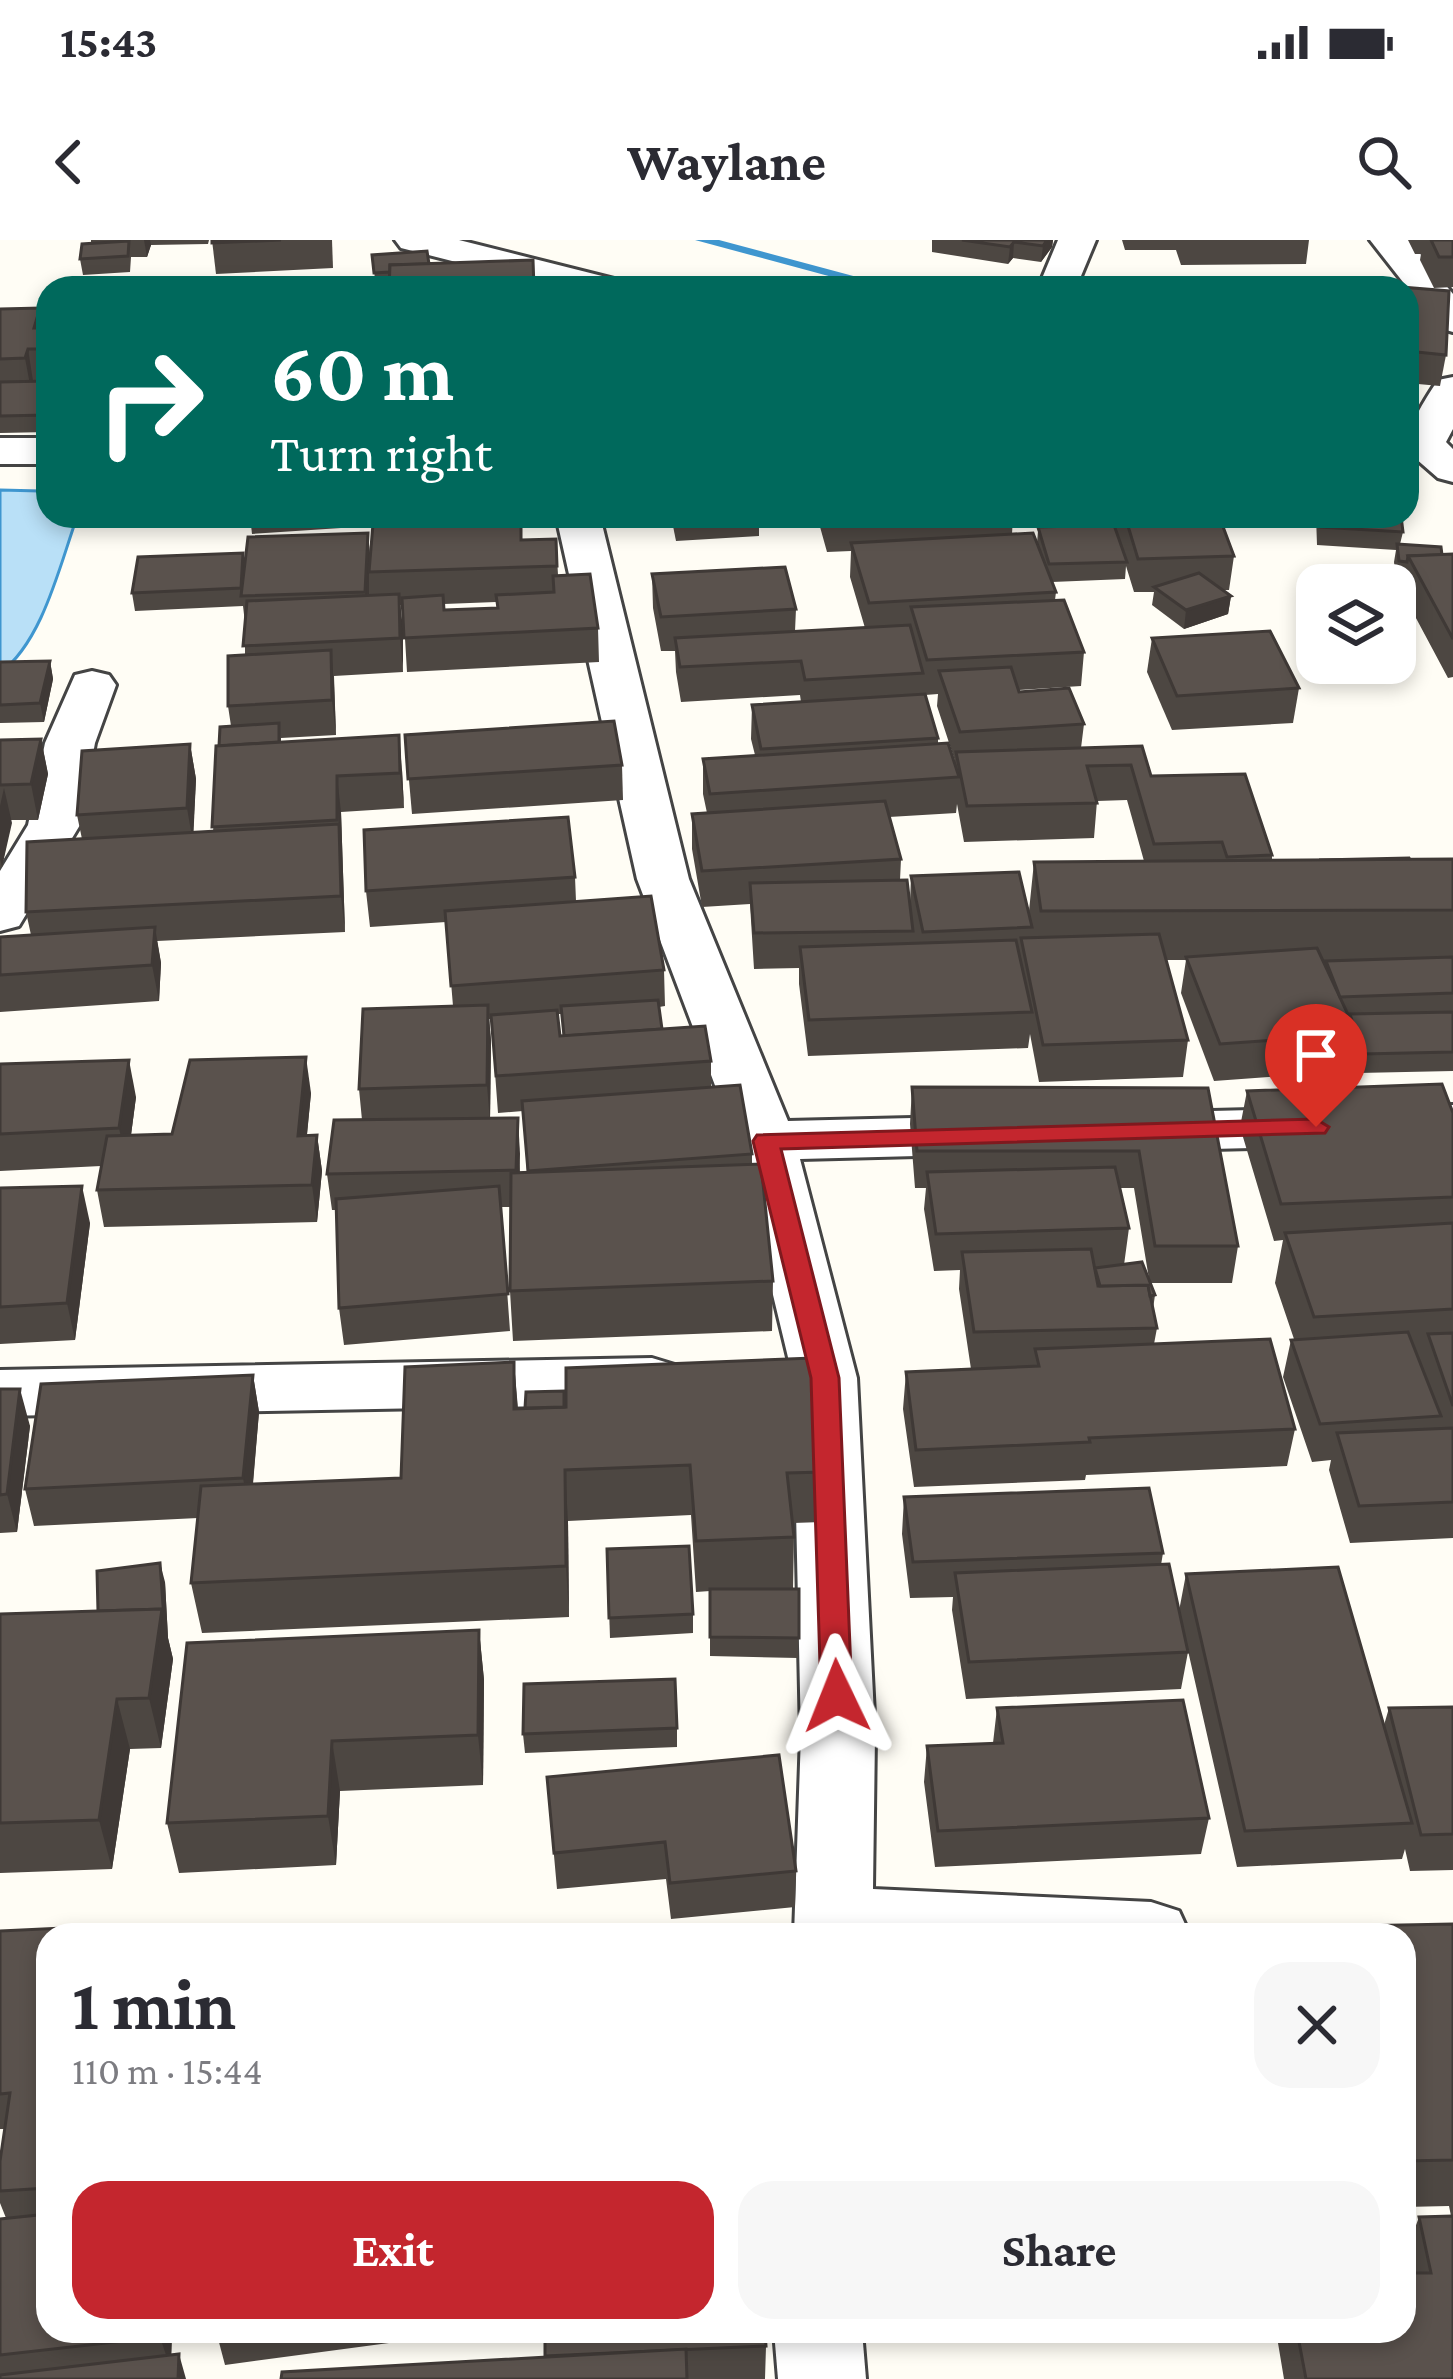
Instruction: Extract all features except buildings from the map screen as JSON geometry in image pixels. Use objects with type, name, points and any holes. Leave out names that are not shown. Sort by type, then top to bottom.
[{"type":"street","points":[[414,240],[533,276]]},
{"type":"street","points":[[1062,276],[1077,240]]},
{"type":"street","points":[[1389,240],[1418,276]]},
{"type":"street","points":[[1419,278],[1453,320]]},
{"type":"street","points":[[1453,389],[1425,442],[1428,451],[1453,469]]},
{"type":"street","points":[[0,451],[36,451]]},
{"type":"street","points":[[1419,493],[1453,502]]},
{"type":"street","points":[[581,528],[664,879],[766,1141],[825,1378],[838,1735],[834,1923]]},
{"type":"street","points":[[0,915],[53,825],[70,743],[92,685]]},
{"type":"street","points":[[766,1141],[1453,1124]]},
{"type":"street","points":[[0,1393],[825,1378]]},
{"type":"street","points":[[819,2343],[823,2379]]},
{"type":"water","points":[[0,490],[36,491],[36,528],[73,528],[38,624],[0,673]]},
{"type":"waterway","points":[[702,240],[844,276]]},
{"type":"route","points":[[837,1696],[825,1378],[766,1141],[1316,1127]]}]
